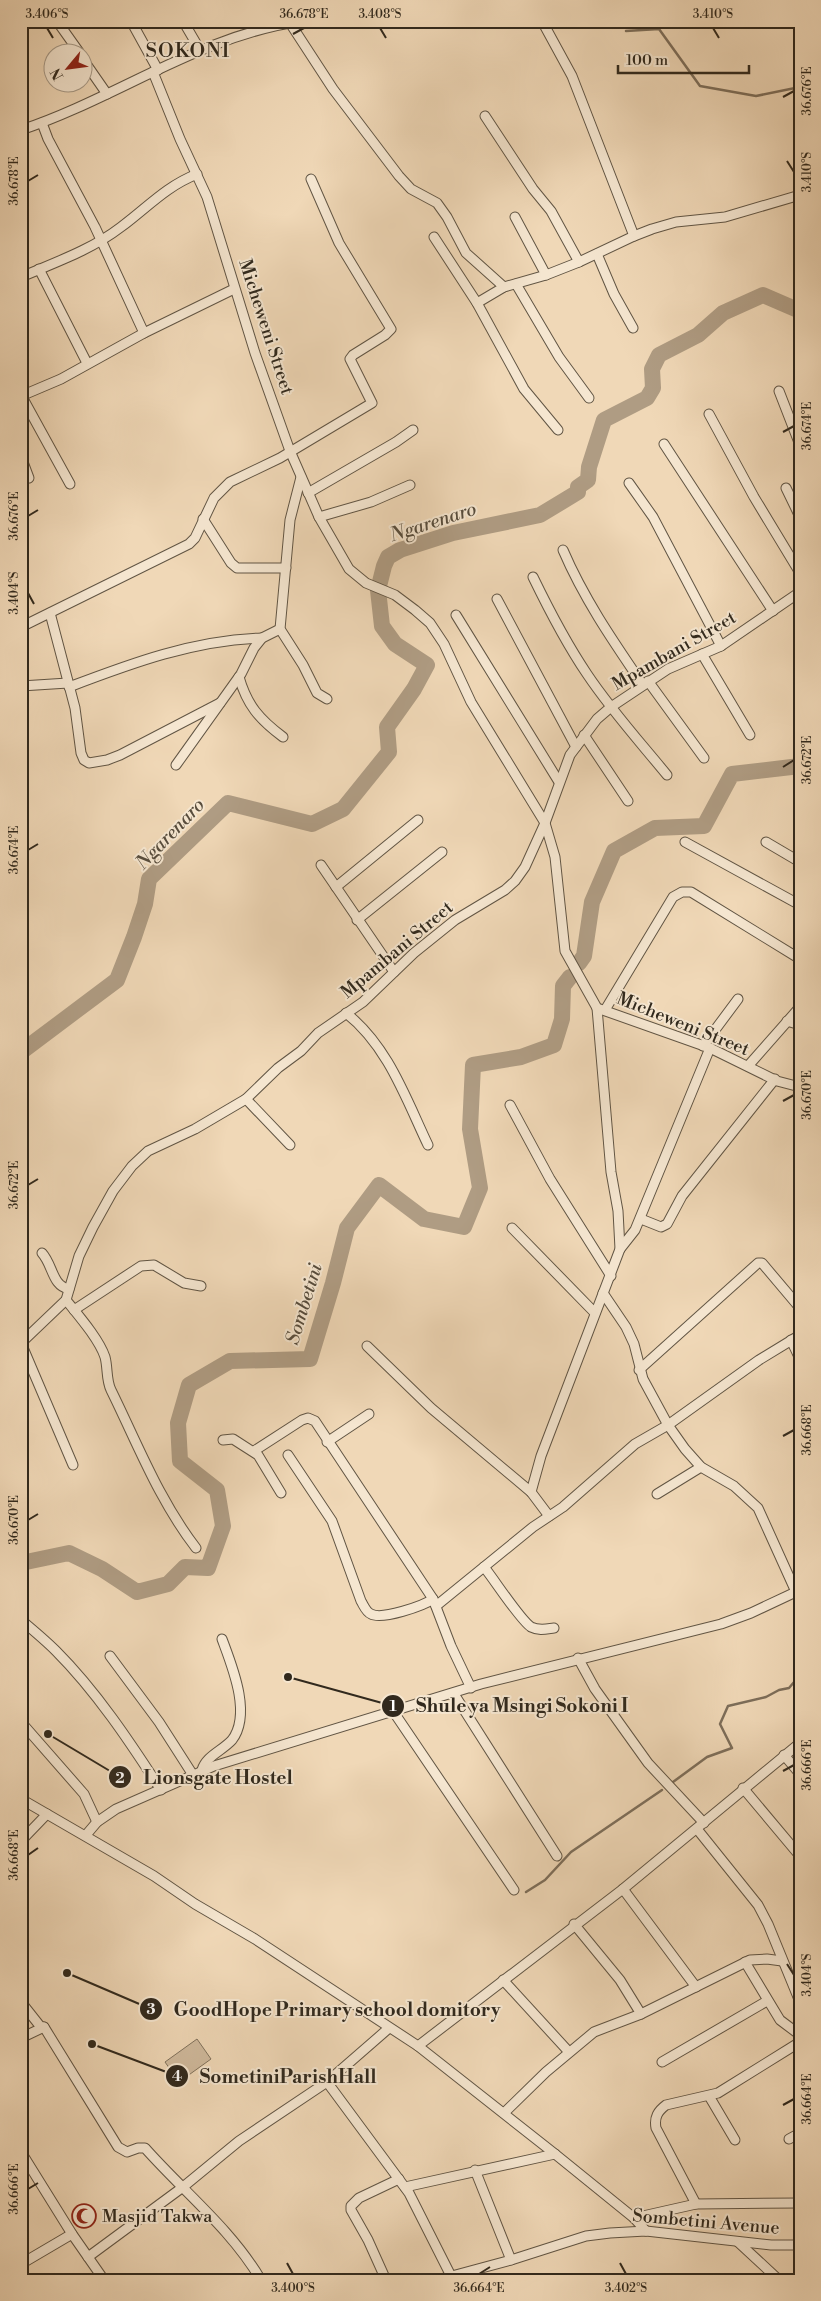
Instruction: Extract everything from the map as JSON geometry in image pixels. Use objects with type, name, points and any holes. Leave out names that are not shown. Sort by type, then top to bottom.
[{"type":"street","points":[[57,21],[72,42]]},
{"type":"street","name":"Micheweni Street","points":[[131,21],[156,71],[180,139],[197,174],[214,219],[234,289],[290,451],[319,517],[349,569],[366,583],[395,595],[430,623],[444,644],[471,702],[545,823],[555,858],[565,951],[601,1009],[706,1047],[775,1079],[800,1087]]},
{"type":"street","points":[[183,21],[200,50]]},
{"type":"street","points":[[21,130],[42,123],[107,94],[200,50],[239,36],[302,21]]},
{"type":"street","points":[[542,21],[572,76],[634,236]]},
{"type":"street","points":[[290,23],[333,89],[399,176],[411,189],[437,203],[447,217],[466,253],[504,287]]},
{"type":"street","points":[[92,72],[107,94]]},
{"type":"street","points":[[485,116],[533,189],[551,211],[579,262]]},
{"type":"street","points":[[42,123],[101,240],[144,333]]},
{"type":"street","points":[[21,277],[65,260],[101,240],[122,227],[161,193],[180,180],[197,174]]},
{"type":"street","points":[[21,627],[189,544],[195,538],[214,498],[230,482],[290,451],[372,403],[350,359],[353,354],[384,336],[391,329],[339,243],[311,179]]},
{"type":"street","points":[[477,303],[504,287],[546,275],[634,236],[676,222],[725,217],[800,195]]},
{"type":"street","points":[[515,216],[546,275]]},
{"type":"street","points":[[434,237],[477,303],[524,389],[558,430]]},
{"type":"street","points":[[597,254],[614,294],[633,328]]},
{"type":"street","points":[[39,269],[87,363]]},
{"type":"street","points":[[516,284],[559,357],[589,398]]},
{"type":"street","points":[[70,484],[21,396],[61,379],[144,333],[234,289]]},
{"type":"street","points":[[779,390],[800,445]]},
{"type":"street","points":[[708,414],[754,497],[800,573]]},
{"type":"street","points":[[308,493],[396,442],[413,430]]},
{"type":"street","points":[[21,440],[24,462],[30,478]]},
{"type":"street","points":[[664,444],[773,611]]},
{"type":"street","points":[[301,477],[290,520],[280,629],[303,665],[317,693],[327,698]]},
{"type":"street","points":[[629,483],[653,517],[721,646]]},
{"type":"street","points":[[319,517],[371,502],[410,484]]},
{"type":"street","points":[[786,488],[800,517]]},
{"type":"street","points":[[203,519],[237,568],[286,568]]},
{"type":"street","points":[[563,550],[576,582],[596,616],[645,683],[704,758]]},
{"type":"street","points":[[533,577],[572,650],[611,707],[667,775]]},
{"type":"street","name":"Mpambani Street","points":[[66,1300],[79,1256],[93,1227],[113,1191],[132,1166],[148,1151],[195,1129],[246,1098],[318,1034],[363,1002],[414,953],[455,920],[505,890],[525,868],[545,823],[559,782],[576,747],[584,735],[611,707],[668,669],[721,646],[800,592]]},
{"type":"street","points":[[497,600],[576,747]]},
{"type":"street","points":[[50,613],[78,722],[81,753],[84,760],[89,763],[107,760],[120,755],[220,702]]},
{"type":"street","points":[[456,615],[559,782]]},
{"type":"street","points":[[21,686],[69,685],[162,654],[225,641],[262,638],[280,629]]},
{"type":"street","points":[[176,765],[239,677],[262,638]]},
{"type":"street","points":[[702,654],[750,735]]},
{"type":"street","points":[[239,677],[244,693],[253,709],[263,722],[282,737]]},
{"type":"street","points":[[584,735],[628,801]]},
{"type":"street","points":[[336,887],[418,820]]},
{"type":"street","points":[[685,842],[800,905]]},
{"type":"street","points":[[766,842],[800,862]]},
{"type":"street","points":[[357,920],[442,852]]},
{"type":"street","points":[[321,865],[394,972]]},
{"type":"street","points":[[531,1492],[541,1456],[555,1425],[620,1249],[618,1211],[611,1172],[601,1009],[673,898],[682,892],[691,892],[800,959]]},
{"type":"street","points":[[620,1249],[633,1235],[640,1219],[706,1047],[738,999]]},
{"type":"street","points":[[748,1066],[800,1007]]},
{"type":"street","points":[[346,1013],[368,1033],[384,1056],[428,1145]]},
{"type":"street","points":[[787,1021],[800,1025]]},
{"type":"street","points":[[640,1219],[661,1227],[668,1224],[682,1196],[775,1079]]},
{"type":"street","points":[[246,1098],[290,1145]]},
{"type":"street","points":[[510,1104],[550,1179],[611,1276]]},
{"type":"street","points":[[512,1228],[595,1313]]},
{"type":"street","points":[[42,1254],[49,1262],[55,1280],[62,1287],[69,1289]]},
{"type":"street","points":[[639,1370],[758,1263],[762,1263],[800,1308]]},
{"type":"street","points":[[74,1310],[141,1266],[154,1265],[184,1283],[201,1286]]},
{"type":"street","points":[[86,1835],[96,1822],[116,1809],[202,1770],[454,1694],[481,1684],[578,1658],[721,1624],[751,1613],[798,1591],[758,1508],[734,1486],[701,1467],[685,1450],[668,1425],[639,1370],[634,1344],[626,1327],[603,1293]]},
{"type":"street","points":[[73,1465],[21,1343],[24,1332],[66,1300],[104,1355],[110,1389],[124,1412],[166,1506],[196,1548]]},
{"type":"street","points":[[288,1455],[332,1521],[367,1612],[373,1616],[382,1616],[435,1603],[563,1507],[635,1444],[668,1425],[759,1360],[800,1335]]},
{"type":"street","points":[[791,1340],[800,1359]]},
{"type":"street","points":[[367,1346],[431,1408],[531,1492],[549,1516]]},
{"type":"street","points":[[327,1442],[369,1414]]},
{"type":"street","points":[[254,1451],[302,1420],[308,1418],[315,1421],[327,1442],[391,1533],[435,1603],[451,1646],[471,1688]]},
{"type":"street","points":[[223,1440],[233,1439],[254,1451],[282,1493]]},
{"type":"street","points":[[657,1494],[701,1467]]},
{"type":"street","points":[[484,1567],[521,1618],[540,1630],[554,1628]]},
{"type":"street","points":[[21,1620],[56,1650],[77,1674],[134,1749],[161,1790]]},
{"type":"street","points":[[202,1770],[209,1758],[232,1740],[241,1722],[240,1704],[233,1671],[222,1639]]},
{"type":"street","points":[[110,1656],[159,1722],[193,1775]]},
{"type":"street","points":[[578,1658],[595,1689],[648,1763],[701,1826],[758,1905],[768,1924],[800,2002]]},
{"type":"street","points":[[454,1694],[556,1856]]},
{"type":"street","points":[[393,1711],[514,1890]]},
{"type":"street","points":[[21,1722],[84,1794],[96,1822]]},
{"type":"street","points":[[418,2046],[574,1924],[623,1889],[701,1826],[743,1788],[800,1743]]},
{"type":"street","points":[[784,1755],[800,1774]]},
{"type":"street","points":[[743,1788],[800,1856]]},
{"type":"street","points":[[21,1800],[86,1835],[255,1939],[418,2046],[634,2218],[646,2231]]},
{"type":"street","points":[[21,1841],[46,1814]]},
{"type":"street","points":[[623,1889],[696,1987]]},
{"type":"street","points":[[574,1924],[620,1980],[641,2014]]},
{"type":"street","points":[[504,2113],[568,2052],[600,2029],[641,2014],[744,1962],[758,1959],[782,1961]]},
{"type":"street","points":[[744,1962],[767,2001],[785,2026],[800,2035]]},
{"type":"street","points":[[503,1980],[568,2052]]},
{"type":"street","points":[[662,2062],[767,2001]]},
{"type":"street","points":[[21,2002],[40,2026],[44,2027],[118,2147],[127,2152],[138,2148],[145,2148],[224,2228],[248,2259],[261,2280]]},
{"type":"street","points":[[21,2038],[44,2027]]},
{"type":"street","points":[[88,2257],[183,2187],[252,2131],[327,2082],[389,2028]]},
{"type":"street","points":[[696,2204],[656,2128],[655,2121],[660,2109],[666,2104],[709,2096],[730,2086],[800,2042]]},
{"type":"street","points":[[327,2082],[405,2187],[451,2276]]},
{"type":"street","points":[[709,2096],[735,2140]]},
{"type":"street","points":[[789,2139],[800,2133]]},
{"type":"street","points":[[21,2152],[72,2234],[104,2280]]},
{"type":"street","points":[[405,2187],[475,2170],[555,2154]]},
{"type":"street","points":[[475,2170],[511,2260]]},
{"type":"street","points":[[386,2280],[368,2240],[351,2210],[351,2206],[359,2198],[399,2179]]},
{"type":"street","points":[[634,2218],[696,2204],[800,2203]]},
{"type":"street","name":"Sombetini Avenue","points":[[436,2280],[511,2260],[586,2236],[646,2231],[738,2242],[800,2245]]},
{"type":"street","points":[[21,2264],[72,2234]]},
{"type":"street","points":[[738,2242],[779,2280]]},
{"type":"shaded area","points":[[197,2039],[211,2059],[179,2082],[165,2062]]},
{"type":"waterway","points":[[626,31],[659,29],[700,86],[756,96],[800,87]]},
{"type":"waterway","name":"Ngarenaro","points":[[21,1052],[117,980],[145,904],[149,879],[228,803],[312,824],[343,809],[389,752],[387,727],[414,689],[427,665],[395,644],[382,626],[378,590],[388,557],[400,550],[453,533],[540,515],[578,492],[578,487],[588,480],[589,467],[604,420],[647,398],[653,388],[652,369],[659,355],[698,335],[723,313],[763,295],[800,311]]},
{"type":"waterway","name":"Sombetini","points":[[579,963],[584,956],[592,902],[614,851],[655,828],[704,826],[732,774],[800,766]]},
{"type":"waterway","name":"Sombetini","points":[[21,1565],[26,1562],[69,1553],[102,1569],[137,1592],[168,1584],[185,1567],[208,1568],[223,1526],[217,1490],[180,1461],[178,1423],[189,1385],[230,1361],[310,1359],[347,1228],[379,1185],[424,1219],[464,1227],[480,1188],[470,1129],[473,1065],[521,1057],[554,1045],[562,1019],[563,986],[570,977]]},
{"type":"waterway","points":[[673,1782],[707,1757],[732,1748],[720,1724],[728,1706],[766,1697],[779,1690],[789,1688],[800,1675]]},
{"type":"waterway","points":[[526,1892],[545,1880],[571,1852],[662,1790]]},
{"type":"place","name":"Shule ya Msingi Sokoni I","points":[[288,1677]]},
{"type":"place","name":"Lionsgate Hostel","points":[[48,1734]]},
{"type":"place","name":"GoodHope Primary school domitory","points":[[67,1973]]},
{"type":"place","name":"SometiniParishHall","points":[[92,2044]]},
{"type":"place","name":"Masjid Takwa","points":[[84,2216]]},
{"type":"district","name":"SOKONI","points":[[188,51]]}]
